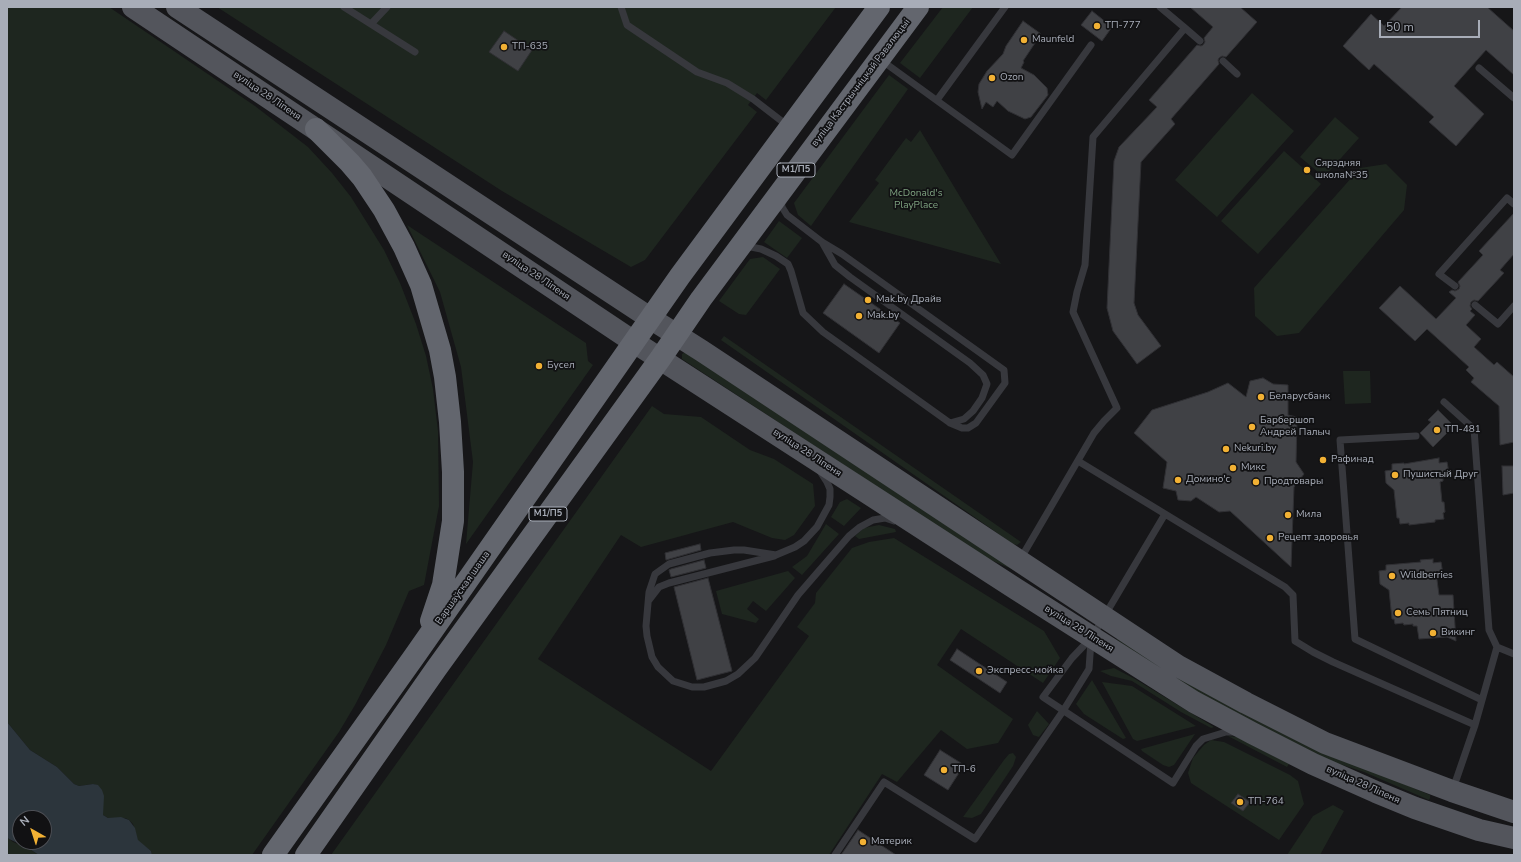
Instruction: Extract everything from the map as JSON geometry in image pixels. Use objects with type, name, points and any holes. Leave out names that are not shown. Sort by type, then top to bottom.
[{"type":"highway","name":"М1/П5","points":[[650,318],[879,7]]},
{"type":"highway","name":"вуліца Кастрычніцкай Рэвалюцыі","points":[[676,334],[738,248],[918,7]]},
{"type":"highway","points":[[316,129],[362,177],[384,210],[397,234],[424,292],[434,327],[445,377],[452,447],[453,521],[445,570],[437,605],[416,654]]},
{"type":"highway","name":"Варшаўская шаша","points":[[273,855],[416,654],[650,318]]},
{"type":"highway","name":"М1/П5","points":[[306,855],[436,669],[660,359],[676,334]]},
{"type":"main road","name":"вуліца 28 Ліпеня","points":[[133,7],[634,342],[1092,638],[1194,702],[1313,764],[1376,792],[1414,808],[1479,830],[1514,838]]},
{"type":"main road","points":[[176,7],[1020,560],[1178,666],[1246,703],[1325,743],[1452,791],[1514,812]]},
{"type":"main road","points":[[1441,817],[1452,791]]},
{"type":"lane","points":[[344,7],[415,52]]},
{"type":"lane","points":[[371,24],[387,7]]},
{"type":"lane","points":[[621,7],[627,25],[697,72],[727,83],[753,99],[790,127]]},
{"type":"lane","points":[[937,100],[1005,7]]},
{"type":"lane","points":[[1160,7],[1200,41]]},
{"type":"lane","points":[[1020,560],[1094,433],[1117,408],[1074,312],[1077,292],[1085,266],[1093,137],[1185,28]]},
{"type":"lane","points":[[879,58],[1012,155],[1091,45]]},
{"type":"lane","points":[[1223,61],[1237,74]]},
{"type":"lane","points":[[1479,68],[1514,98]]},
{"type":"lane","points":[[738,248],[751,247],[761,249],[788,264],[803,314],[823,332],[950,423],[962,428],[968,428],[976,423],[1005,384],[1004,370],[842,254],[822,242],[787,215],[782,206],[780,192]]},
{"type":"lane","points":[[1455,286],[1439,274],[1507,198],[1514,204]]},
{"type":"lane","points":[[822,242],[835,265],[983,374],[987,384],[982,398],[973,410],[964,418],[950,423]]},
{"type":"lane","points":[[1475,305],[1498,324],[1514,306]]},
{"type":"lane","points":[[1444,402],[1474,429],[1490,630],[1497,647],[1458,779],[1452,791]]},
{"type":"lane","points":[[647,608],[649,600],[655,591],[664,585],[776,555],[795,547],[817,528],[829,505],[830,489],[823,475],[818,469],[769,429]]},
{"type":"lane","points":[[1416,436],[1340,440],[1355,639],[1482,700]]},
{"type":"lane","points":[[1078,461],[1285,587],[1293,595],[1295,641],[1333,662],[1474,725]]},
{"type":"lane","points":[[1165,514],[1092,638],[1072,658],[1043,697],[1173,783],[1196,746],[1203,739],[1226,732],[1252,733]]},
{"type":"lane","points":[[776,555],[754,551],[734,550],[710,553],[669,564],[660,570],[652,580],[649,592],[646,626],[647,636],[652,657],[658,667],[673,681],[692,687],[704,687],[715,685],[738,674],[754,658],[798,595],[835,552],[860,527],[879,518],[885,518],[900,524]]},
{"type":"lane","points":[[910,530],[950,546]]},
{"type":"lane","points":[[835,855],[884,782],[975,839],[1063,711],[1089,669],[1092,638]]},
{"type":"lane","points":[[1497,647],[1514,654]]},
{"type":"green space","points":[[7,7],[109,7],[255,106],[308,147],[332,173],[351,197],[384,250],[400,283],[416,324],[426,356],[433,389],[438,431],[439,506],[424,585],[409,591],[386,645],[355,705],[339,732],[252,855],[152,855],[151,851],[138,841],[133,824],[129,820],[125,818],[108,818],[103,815],[98,786],[93,784],[79,786],[74,784],[57,767],[30,750],[7,722]]},
{"type":"green space","points":[[217,7],[836,7],[766,100],[757,93],[748,105],[757,112],[645,260],[631,267],[502,191]]},
{"type":"green space","points":[[943,7],[973,7],[920,78],[900,63]]},
{"type":"green space","points":[[889,75],[908,89],[811,226],[798,215],[794,203]]},
{"type":"green space","points":[[1252,93],[1294,131],[1217,217],[1175,180]]},
{"type":"green space","points":[[1335,117],[1359,138],[1324,177],[1300,157]]},
{"type":"green space","name":"McDonald's PlayPlace","points":[[920,130],[1001,264],[849,222],[879,183],[875,180],[906,138],[911,142]]},
{"type":"green space","points":[[1284,151],[1321,184],[1258,254],[1221,221]]},
{"type":"green space","points":[[1386,164],[1407,185],[1404,210],[1299,333],[1277,336],[1255,316],[1254,288],[1360,168]]},
{"type":"green space","points":[[779,221],[802,238],[787,258],[764,242]]},
{"type":"green space","points":[[407,225],[586,343],[588,361],[593,365],[466,544],[473,462],[461,367],[440,292]]},
{"type":"green space","points":[[763,257],[780,269],[746,315],[739,314],[719,301],[750,259]]},
{"type":"green space","points":[[724,336],[1021,542],[1017,545],[1013,544],[721,340]]},
{"type":"green space","points":[[687,351],[1021,573],[984,557],[682,359],[682,354]]},
{"type":"green space","points":[[1343,371],[1370,371],[1371,403],[1345,404]]},
{"type":"green space","points":[[652,406],[664,414],[701,417],[750,450],[774,459],[813,484],[815,506],[794,535],[785,540],[772,538],[733,522],[641,547],[621,535],[538,659],[711,771],[809,636],[797,627],[815,603],[816,593],[852,548],[869,542],[894,538],[1044,631],[1060,658],[1043,683],[961,629],[937,665],[1013,719],[998,743],[967,749],[941,730],[897,782],[882,774],[829,855],[331,855]]},
{"type":"green space","points":[[847,499],[861,508],[844,526],[831,517],[840,502]]},
{"type":"green space","points":[[826,524],[839,534],[802,575],[792,567],[807,556]]},
{"type":"green space","points":[[879,525],[895,529],[896,532],[859,539],[855,536],[864,528]]},
{"type":"green space","points":[[788,571],[795,578],[766,611],[753,601],[747,609],[759,619],[756,623],[722,614],[716,591]]},
{"type":"green space","points":[[1116,639],[1327,752],[1430,795],[1429,800],[1364,772],[1321,758],[1171,679]]},
{"type":"green space","points":[[1114,668],[1214,727],[1211,728],[1181,712],[1132,681],[1111,676],[1100,671]]},
{"type":"green space","points":[[1092,680],[1126,738],[1123,739],[1084,714],[1076,704]]},
{"type":"green space","points":[[1102,682],[1132,686],[1196,726],[1137,741],[1133,739]]},
{"type":"green space","points":[[1037,711],[1049,724],[1039,737],[1033,735],[1028,725]]},
{"type":"green space","points":[[1195,734],[1174,765],[1169,767],[1163,765],[1141,749]]},
{"type":"green space","points":[[1228,736],[1237,737],[1289,764],[1287,767]]},
{"type":"green space","points":[[1211,740],[1224,742],[1290,775],[1298,781],[1304,804],[1279,840],[1191,783],[1188,773],[1193,758],[1204,745]]},
{"type":"green space","points":[[1013,753],[1016,757],[1013,766],[981,814],[972,818],[963,817],[1004,760],[1009,754]]},
{"type":"green space","points":[[1333,805],[1344,811],[1320,855],[1287,855],[1313,816]]},
{"type":"green space","points":[[7,837],[12,841],[12,850],[31,850],[39,855],[7,855]]},
{"type":"shaded area","points":[[7,722],[30,750],[57,767],[74,784],[79,786],[93,784],[98,785],[104,796],[103,815],[108,818],[121,817],[129,820],[135,828],[138,840],[151,851],[152,855],[39,855],[31,850],[52,850],[52,810],[12,810],[12,840],[7,837]]},
{"type":"building","points":[[1190,7],[1240,7],[1257,22],[1226,57],[1222,56],[1219,58],[1219,64],[1171,119],[1175,124],[1141,162],[1134,303],[1138,315],[1161,346],[1137,364],[1113,331],[1107,308],[1114,161],[1119,147],[1157,107],[1149,100],[1197,45],[1203,45],[1205,42],[1204,38],[1213,27]]},
{"type":"building","points":[[1402,7],[1487,7],[1514,31],[1514,75],[1486,50],[1454,86],[1484,114],[1456,146],[1429,122],[1434,117],[1374,64],[1369,70],[1343,46],[1371,14],[1384,26]]},
{"type":"building","name":"ТП-777","points":[[1092,11],[1112,27],[1102,41],[1081,25]]},
{"type":"building","points":[[1023,21],[1041,34],[1023,61],[1024,62],[1021,68],[1034,75],[1047,88],[1048,95],[1031,117],[1025,119],[1008,111],[997,101],[993,107],[986,102],[982,109],[978,92],[979,84],[987,71],[1003,54],[1006,46]]},
{"type":"building","points":[[504,31],[532,50],[518,71],[489,52]]},
{"type":"building","points":[[1514,213],[1514,254],[1500,270],[1504,273],[1478,301],[1474,300],[1471,302],[1470,306],[1472,309],[1470,311],[1475,315],[1466,325],[1481,339],[1474,347],[1494,365],[1497,362],[1514,377],[1514,442],[1500,445],[1499,406],[1471,382],[1474,378],[1466,370],[1469,367],[1427,329],[1415,341],[1379,308],[1400,286],[1436,319],[1456,298],[1449,292],[1459,289],[1460,286],[1458,282],[1483,255],[1479,251]]},
{"type":"building","name":"Mak.by","points":[[844,284],[900,323],[879,353],[823,313]]},
{"type":"building","name":"Микс","points":[[1263,378],[1273,384],[1288,385],[1288,415],[1297,417],[1296,462],[1304,474],[1294,487],[1291,567],[1230,511],[1219,512],[1196,497],[1191,501],[1178,500],[1176,491],[1163,488],[1167,462],[1134,433],[1152,410],[1208,392],[1228,383],[1246,397],[1250,381]]},
{"type":"building","name":"ТП-481","points":[[1438,410],[1454,426],[1433,447],[1420,433],[1431,422],[1428,420]]},
{"type":"building","points":[[1439,458],[1439,463],[1447,462],[1449,473],[1443,474],[1443,481],[1440,482],[1442,502],[1444,502],[1444,519],[1435,520],[1435,522],[1409,525],[1409,523],[1400,524],[1399,518],[1397,518],[1394,490],[1386,483],[1385,471],[1392,470],[1392,464],[1404,464]]},
{"type":"building","points":[[1502,466],[1514,466],[1514,493],[1503,495]]},
{"type":"building","points":[[700,544],[701,550],[666,560],[665,553]]},
{"type":"building","points":[[1433,559],[1433,563],[1441,562],[1443,574],[1437,580],[1439,595],[1453,595],[1456,641],[1447,637],[1419,639],[1417,626],[1413,626],[1413,624],[1404,625],[1403,623],[1395,624],[1394,619],[1392,619],[1389,590],[1380,584],[1379,571],[1386,570],[1386,565],[1421,562],[1420,560]]},
{"type":"building","points":[[704,560],[706,568],[671,577],[669,570]]},
{"type":"building","points":[[708,578],[732,671],[697,680],[674,587]]},
{"type":"building","name":"Экспресс-мойка","points":[[957,649],[1007,682],[1000,693],[950,660]]},
{"type":"building","name":"ТП-6","points":[[940,750],[964,765],[948,790],[924,775]]},
{"type":"building","name":"ТП-764","points":[[1238,794],[1250,802],[1243,811],[1231,803]]},
{"type":"building","name":"Материк","points":[[858,830],[896,855],[841,855]]},
{"type":"place","name":"ТП-777","points":[[1097,26]]},
{"type":"place","name":"Maunfeld","points":[[1024,40]]},
{"type":"place","name":"ТП-635","points":[[504,47]]},
{"type":"place","name":"Ozon","points":[[992,78]]},
{"type":"place","name":"Сярэдняя школа№35","points":[[1307,170]]},
{"type":"place","name":"Маk.by Драйв","points":[[868,300]]},
{"type":"place","name":"Mak.by","points":[[859,316]]},
{"type":"place","name":"Бусел","points":[[539,366]]},
{"type":"place","name":"Беларусбанк","points":[[1261,397]]},
{"type":"place","name":"Барбершоп Андрей Палыч","points":[[1252,427]]},
{"type":"place","name":"ТП-481","points":[[1437,430]]},
{"type":"place","name":"Nekuri.by","points":[[1226,449]]},
{"type":"place","name":"Рафинад","points":[[1323,460]]},
{"type":"place","name":"Микс","points":[[1233,468]]},
{"type":"place","name":"Пушистый Друг","points":[[1395,475]]},
{"type":"place","name":"Домино'c","points":[[1178,480]]},
{"type":"place","name":"Продтовары","points":[[1256,482]]},
{"type":"place","name":"Мила","points":[[1288,515]]},
{"type":"place","name":"Рецепт здоровья","points":[[1270,538]]},
{"type":"place","name":"Wildberries","points":[[1392,576]]},
{"type":"place","name":"Семь Пятниц","points":[[1398,613]]},
{"type":"place","name":"Викинг","points":[[1433,633]]},
{"type":"place","name":"Экспресс-мойка","points":[[979,671]]},
{"type":"place","name":"ТП-6","points":[[944,770]]},
{"type":"place","name":"ТП-764","points":[[1240,802]]},
{"type":"place","name":"Материк","points":[[863,842]]}]
